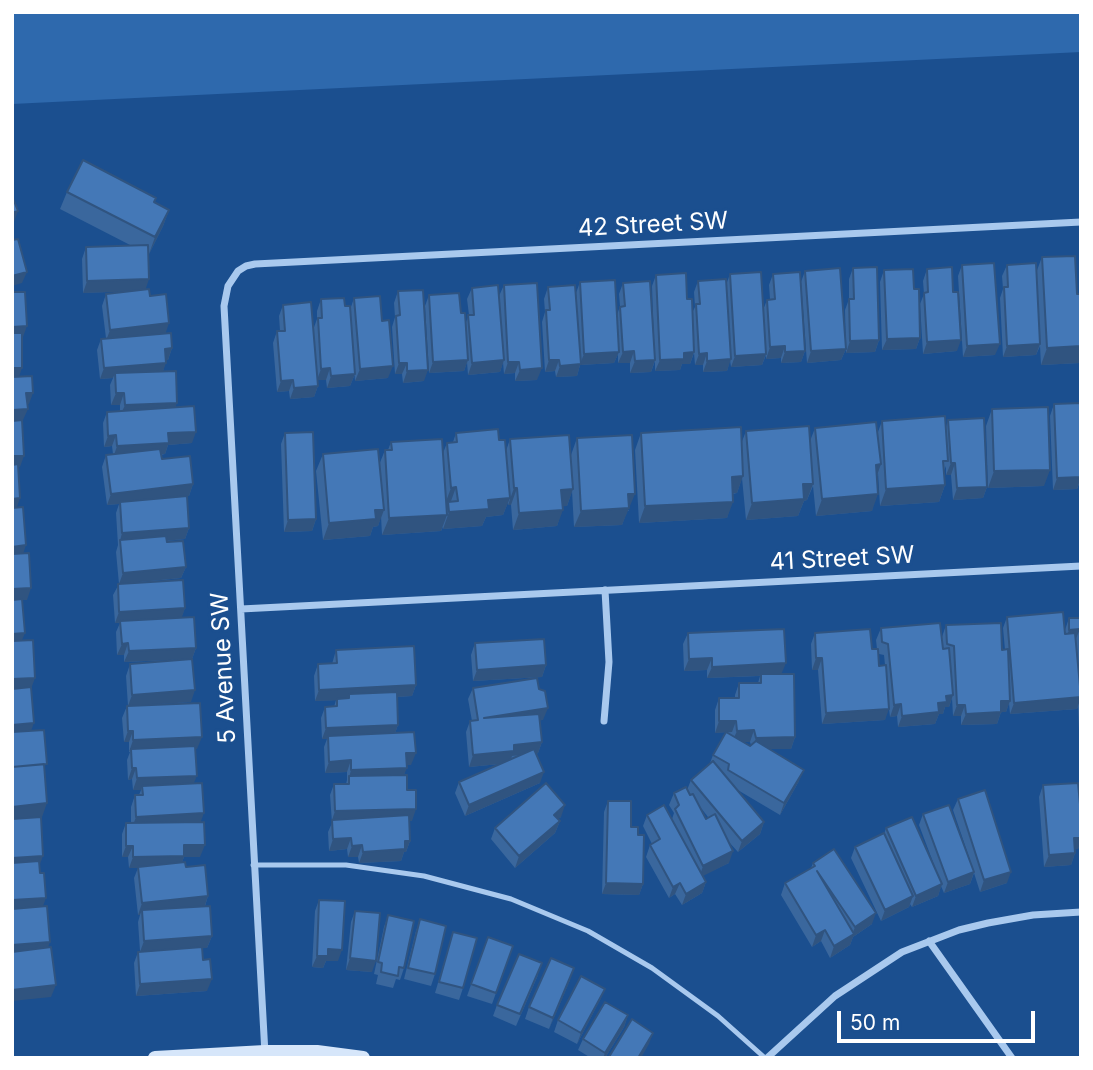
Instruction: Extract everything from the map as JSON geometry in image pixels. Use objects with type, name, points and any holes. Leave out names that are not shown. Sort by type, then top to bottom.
[{"type":"street","name":"42 Street SW","points":[[232,278],[246,266],[255,264],[1081,222]]},
{"type":"street","name":"5 Avenue SW","points":[[232,278],[224,306],[265,1055]]},
{"type":"street","name":"41 Street SW","points":[[241,609],[1081,566]]},
{"type":"street","points":[[604,721],[609,662],[605,590]]},
{"type":"street","points":[[766,1058],[835,996],[902,952],[959,930],[1010,918],[1081,912]]},
{"type":"street","points":[[929,941],[1012,1058]]},
{"type":"street","points":[[155,1058],[317,1052],[363,1058]]},
{"type":"lane","points":[[253,865],[346,865],[424,876],[511,899],[587,931],[652,968],[718,1016],[766,1058]]},
{"type":"shaded area","points":[[12,12],[1081,12],[1081,52],[12,104]]},
{"type":"building","points":[[83,160],[156,198],[154,202],[169,210],[155,237],[67,192]]},
{"type":"building","points":[[12,196],[18,211],[12,213]]},
{"type":"building","points":[[18,239],[27,272],[12,276],[12,240]]},
{"type":"building","points":[[148,245],[149,279],[87,281],[86,247]]},
{"type":"building","points":[[1075,256],[1077,294],[1081,294],[1081,346],[1047,348],[1042,257]]},
{"type":"building","points":[[994,263],[1000,344],[967,346],[962,265]]},
{"type":"building","points":[[1036,263],[1040,344],[1007,346],[1004,287],[1008,287],[1007,265]]},
{"type":"building","points":[[877,267],[879,340],[850,341],[849,299],[854,299],[853,268]]},
{"type":"building","points":[[952,267],[953,292],[958,292],[961,340],[927,342],[924,293],[928,292],[927,269]]},
{"type":"building","points":[[840,268],[846,349],[811,351],[805,271]]},
{"type":"building","points":[[913,269],[914,289],[919,289],[920,338],[887,339],[884,270]]},
{"type":"building","points":[[761,272],[766,354],[735,356],[730,274]]},
{"type":"building","points":[[800,272],[805,351],[785,352],[785,346],[770,347],[767,300],[775,299],[773,274]]},
{"type":"building","points":[[686,273],[687,299],[692,299],[694,352],[684,353],[684,359],[660,360],[656,275]]},
{"type":"building","points":[[726,279],[731,359],[707,361],[707,353],[699,354],[696,304],[700,304],[698,281]]},
{"type":"building","points":[[615,280],[619,352],[584,354],[580,282]]},
{"type":"building","points":[[650,281],[655,360],[635,361],[634,351],[623,352],[620,307],[625,306],[623,283]]},
{"type":"building","points":[[537,283],[542,368],[520,370],[519,362],[508,362],[504,285]]},
{"type":"building","points":[[498,285],[504,360],[472,363],[468,315],[474,315],[472,288]]},
{"type":"building","points":[[575,285],[581,364],[560,366],[559,360],[549,360],[546,310],[550,310],[548,287]]},
{"type":"building","points":[[149,289],[150,296],[166,294],[169,323],[110,330],[106,294]]},
{"type":"building","points":[[423,290],[428,370],[407,371],[407,363],[399,363],[396,316],[400,315],[398,291]]},
{"type":"building","points":[[12,292],[25,292],[27,326],[12,327]]},
{"type":"building","points":[[459,293],[461,313],[465,313],[468,360],[433,362],[429,295]]},
{"type":"building","points":[[380,296],[382,321],[389,320],[393,366],[360,369],[354,298]]},
{"type":"building","points":[[344,298],[345,306],[350,306],[355,374],[331,376],[330,368],[321,369],[318,318],[322,318],[321,299]]},
{"type":"building","points":[[311,302],[318,386],[294,388],[293,380],[281,381],[277,331],[285,331],[283,305]]},
{"type":"building","points":[[12,333],[22,333],[22,368],[12,368]]},
{"type":"building","points":[[171,333],[172,348],[165,349],[166,363],[104,368],[101,339]]},
{"type":"building","points":[[176,371],[177,403],[125,405],[124,393],[116,393],[115,373]]},
{"type":"building","points":[[32,376],[33,393],[26,393],[28,409],[12,410],[12,377]]},
{"type":"building","points":[[1081,403],[1081,477],[1057,478],[1054,404]]},
{"type":"building","points":[[194,406],[196,432],[168,433],[169,443],[117,446],[116,435],[108,436],[107,412]]},
{"type":"building","points":[[1048,407],[1050,470],[994,471],[992,409]]},
{"type":"building","points":[[945,416],[948,461],[943,461],[945,485],[886,489],[882,421]]},
{"type":"building","points":[[984,418],[987,487],[957,488],[955,463],[951,463],[948,420]]},
{"type":"building","points":[[22,420],[24,456],[12,456],[12,421]]},
{"type":"building","points":[[876,422],[881,464],[876,465],[878,494],[822,499],[815,428]]},
{"type":"building","points":[[809,426],[813,484],[803,484],[804,499],[752,503],[746,431]]},
{"type":"building","points":[[741,427],[743,476],[732,477],[733,502],[645,506],[641,433]]},
{"type":"building","points":[[498,429],[499,440],[505,440],[510,498],[488,500],[489,509],[449,512],[448,502],[458,501],[456,487],[451,488],[447,443],[457,442],[456,433]]},
{"type":"building","points":[[313,432],[316,519],[288,520],[285,433]]},
{"type":"building","points":[[569,435],[573,489],[561,490],[563,510],[519,513],[510,439]]},
{"type":"building","points":[[632,435],[635,494],[628,494],[629,508],[581,511],[577,438]]},
{"type":"building","points":[[442,439],[447,515],[389,518],[385,450],[392,450],[391,442]]},
{"type":"building","points":[[160,449],[162,459],[190,456],[193,484],[111,494],[106,455]]},
{"type":"building","points":[[378,449],[384,510],[375,510],[376,519],[329,523],[323,454]]},
{"type":"building","points":[[18,464],[20,498],[12,499],[12,465]]},
{"type":"building","points":[[187,496],[189,528],[122,533],[120,502]]},
{"type":"building","points":[[23,507],[26,545],[12,547],[12,508]]},
{"type":"building","points":[[166,536],[167,542],[183,541],[186,567],[123,573],[120,540]]},
{"type":"building","points":[[29,553],[31,588],[12,589],[12,554]]},
{"type":"building","points":[[183,580],[185,608],[119,612],[118,584]]},
{"type":"building","points":[[22,599],[25,633],[12,634],[12,600]]},
{"type":"building","points":[[1063,612],[1065,634],[1075,633],[1081,697],[1014,703],[1007,617]]},
{"type":"building","points":[[194,617],[196,648],[129,651],[128,643],[122,644],[120,621]]},
{"type":"building","points":[[1069,618],[1081,618],[1081,662],[1080,629],[1069,630]]},
{"type":"building","points":[[940,623],[943,649],[949,648],[953,695],[946,696],[947,702],[938,703],[939,712],[902,716],[901,704],[894,705],[888,644],[882,642],[881,628]]},
{"type":"building","points":[[1001,623],[1002,650],[1008,649],[1010,701],[1001,701],[1001,712],[966,714],[965,705],[957,705],[954,646],[947,644],[946,625]]},
{"type":"building","points":[[784,629],[786,663],[712,667],[712,658],[689,659],[688,633]]},
{"type":"building","points":[[870,629],[872,649],[878,649],[879,666],[886,665],[889,709],[826,713],[822,658],[816,658],[815,633]]},
{"type":"building","points":[[544,639],[546,665],[477,670],[475,643]]},
{"type":"building","points":[[33,640],[35,678],[12,679],[12,641]]},
{"type":"building","points":[[414,646],[416,685],[319,690],[318,664],[337,663],[336,650]]},
{"type":"building","points":[[192,659],[195,690],[132,695],[130,664]]},
{"type":"building","points":[[761,674],[794,674],[795,737],[756,738],[754,730],[737,731],[736,721],[719,721],[719,698],[739,698],[739,683],[761,683]]},
{"type":"building","points":[[537,678],[539,689],[545,691],[548,708],[484,718],[539,714],[542,742],[514,745],[514,751],[473,755],[470,721],[478,720],[473,688]]},
{"type":"building","points":[[31,687],[34,723],[12,725],[12,689]]},
{"type":"building","points":[[397,692],[398,725],[326,728],[325,707],[337,706],[337,699],[349,698],[349,694]]},
{"type":"building","points":[[200,703],[202,737],[133,740],[133,731],[128,731],[127,706]]},
{"type":"building","points":[[44,730],[47,764],[12,767],[12,732]]},
{"type":"building","points":[[414,732],[416,753],[406,753],[407,768],[351,770],[351,760],[329,762],[328,736]]},
{"type":"building","points":[[726,732],[750,746],[756,741],[804,770],[784,803],[728,770],[729,764],[713,755]]},
{"type":"building","points":[[195,746],[197,776],[137,778],[136,768],[132,768],[131,749]]},
{"type":"building","points":[[534,749],[544,772],[469,805],[459,782]]},
{"type":"building","points":[[713,761],[764,822],[742,841],[691,780]]},
{"type":"building","points":[[44,764],[47,803],[12,807],[12,767]]},
{"type":"building","points":[[407,775],[407,790],[416,790],[416,809],[335,811],[334,784],[349,784],[349,776]]},
{"type":"building","points":[[202,783],[204,813],[136,817],[135,795],[143,795],[142,786]]},
{"type":"building","points":[[546,783],[565,805],[554,815],[560,821],[519,856],[495,828]]},
{"type":"building","points":[[1078,783],[1081,838],[1074,838],[1075,853],[1049,855],[1043,785]]},
{"type":"building","points":[[686,787],[690,795],[693,794],[706,819],[715,814],[733,851],[703,866],[675,809],[679,805],[674,793]]},
{"type":"building","points":[[985,790],[1011,872],[984,880],[958,799]]},
{"type":"building","points":[[608,801],[631,801],[631,827],[638,827],[638,835],[644,835],[643,884],[606,883]]},
{"type":"building","points":[[664,805],[706,882],[686,894],[680,883],[673,887],[650,845],[660,839],[647,815]]},
{"type":"building","points":[[949,805],[974,872],[948,882],[923,814]]},
{"type":"building","points":[[409,815],[410,841],[405,841],[405,849],[363,852],[362,845],[352,846],[351,838],[333,839],[332,820]]},
{"type":"building","points":[[41,817],[43,856],[12,858],[12,819]]},
{"type":"building","points":[[912,817],[942,884],[916,896],[886,828]]},
{"type":"building","points":[[204,822],[205,845],[184,845],[184,856],[133,857],[133,846],[126,846],[126,823]]},
{"type":"building","points":[[884,833],[913,896],[885,910],[855,847]]},
{"type":"building","points":[[834,849],[876,913],[855,927],[817,871],[854,934],[834,946],[825,930],[816,935],[785,883],[815,866],[813,863]]},
{"type":"building","points":[[39,861],[40,873],[44,873],[46,898],[12,900],[12,863]]},
{"type":"building","points":[[185,862],[186,867],[205,865],[208,896],[142,903],[138,867]]},
{"type":"building","points":[[319,900],[345,901],[342,950],[328,949],[328,956],[317,956]]},
{"type":"building","points":[[47,906],[50,942],[12,945],[12,909]]},
{"type":"building","points":[[210,906],[212,936],[144,941],[142,910]]},
{"type":"building","points":[[355,911],[380,913],[376,961],[350,958]]},
{"type":"building","points":[[388,915],[414,921],[404,968],[399,967],[398,976],[381,972],[382,963],[378,962]]},
{"type":"building","points":[[420,919],[446,926],[435,974],[408,968]]},
{"type":"building","points":[[453,932],[477,938],[463,988],[439,982]]},
{"type":"building","points":[[488,937],[513,946],[496,993],[471,984]]},
{"type":"building","points":[[51,947],[56,985],[12,990],[12,952]]},
{"type":"building","points":[[202,947],[203,960],[210,959],[212,979],[140,984],[138,952]]},
{"type":"building","points":[[519,954],[542,963],[520,1014],[497,1005]]},
{"type":"building","points":[[551,958],[574,968],[553,1018],[529,1007]]},
{"type":"building","points":[[581,976],[605,989],[581,1033],[558,1020]]},
{"type":"building","points":[[605,1002],[628,1015],[605,1053],[583,1039]]},
{"type":"building","points":[[632,1019],[653,1033],[638,1058],[609,1057]]}]
